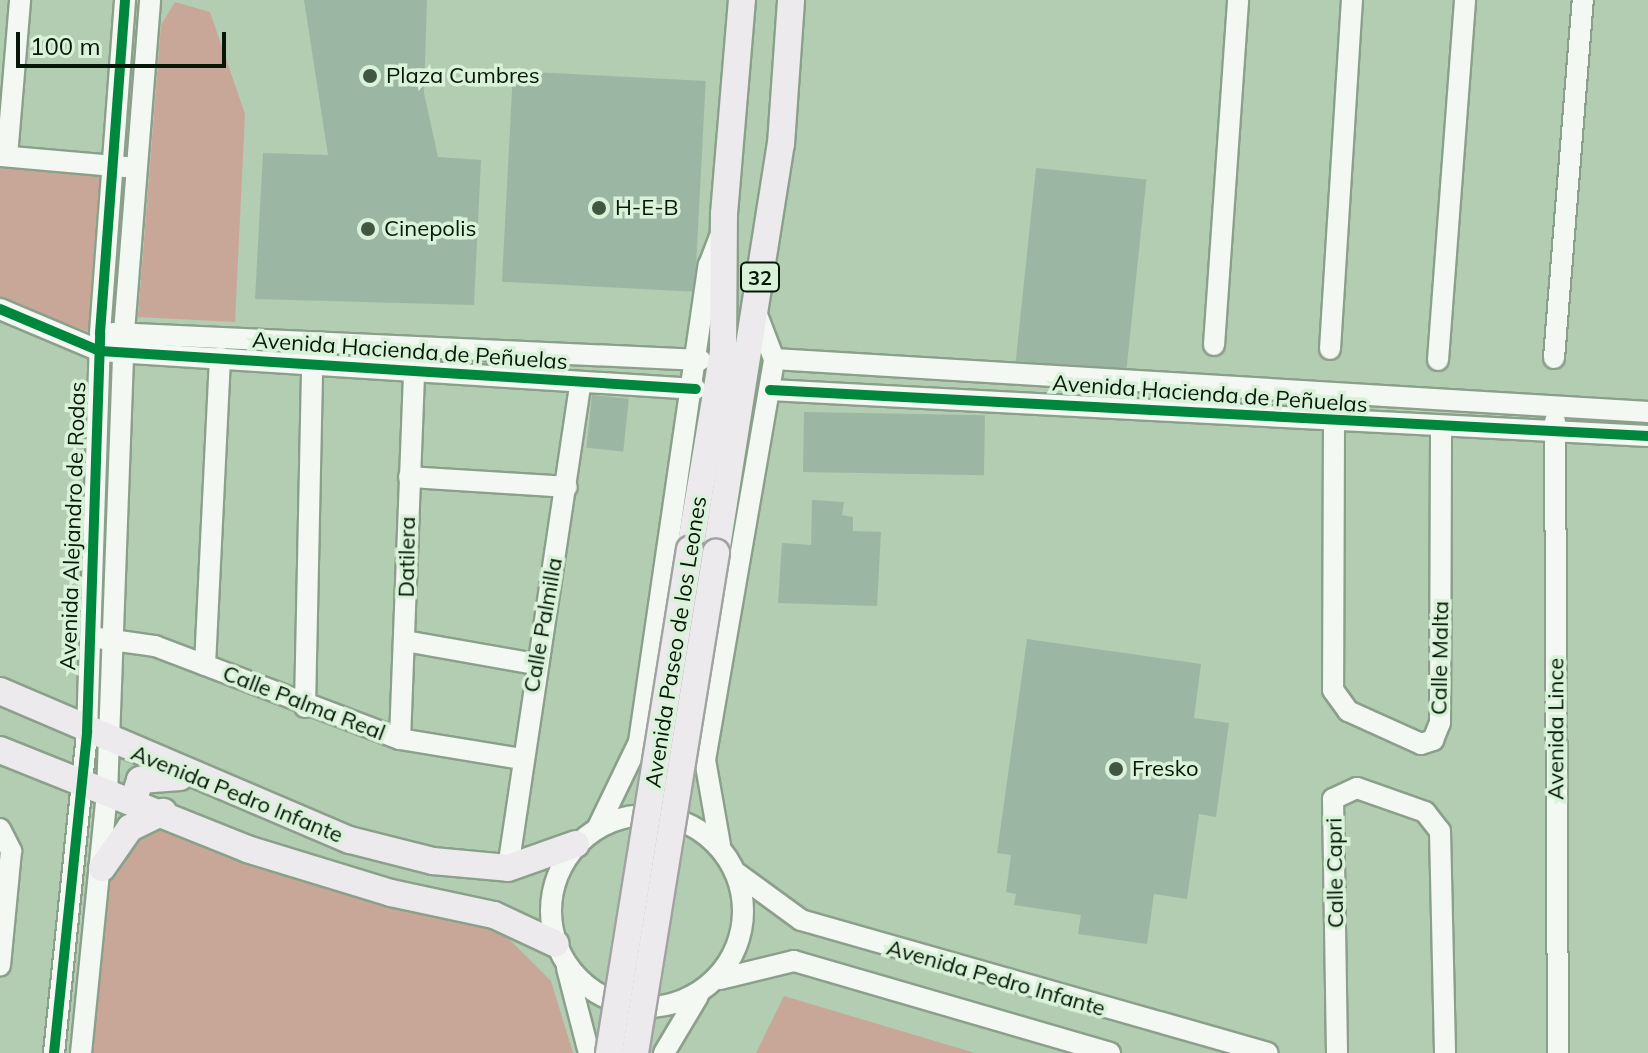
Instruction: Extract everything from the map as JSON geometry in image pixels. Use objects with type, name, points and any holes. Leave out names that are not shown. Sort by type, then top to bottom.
[{"type":"main road","name":"Avenida Paseo de los Leones","points":[[635,1053],[703,551],[723,352],[723,230],[742,0]]},
{"type":"main road","name":"Avenida Paseo de los Leones","points":[[609,1053],[703,551],[756,312],[781,144],[791,0]]},
{"type":"main road","name":"Avenida Pedro Infante","points":[[0,691],[196,779],[350,840],[433,861],[508,868],[576,844]]},
{"type":"main road","name":"Avenida Pedro Infante","points":[[0,750],[81,786],[163,812],[247,849],[391,893],[494,915],[560,952]]},
{"type":"main road","points":[[133,802],[134,786],[150,775],[196,779]]},
{"type":"main road","points":[[102,868],[130,828],[163,812]]},
{"type":"street","points":[[20,0],[4,156],[139,167]]},
{"type":"street","name":"Avenida Alejandro de Rodas","points":[[81,1053],[102,868],[107,794],[98,737],[100,342],[125,0]]},
{"type":"street","name":"Avenida Alejandro de Rodas","points":[[100,638],[150,0]]},
{"type":"street","points":[[1214,345],[1238,0]]},
{"type":"street","points":[[1330,349],[1352,0]]},
{"type":"street","points":[[1438,360],[1465,0]]},
{"type":"street","points":[[1554,358],[1583,0]]},
{"type":"street","name":"Avenida Paseo de los Leones","points":[[598,827],[639,742],[696,389],[709,265],[723,230]]},
{"type":"street","points":[[0,309],[78,341],[100,342]]},
{"type":"street","name":"Avenida Paseo de los Leones","points":[[720,845],[705,760],[774,359],[756,312]]},
{"type":"street","name":"Avenida Hacienda de Peñuelas","points":[[100,342],[124,332],[700,360]]},
{"type":"street","name":"Avenida Hacienda de Peñuelas","points":[[100,342],[123,354],[220,357],[414,374],[696,389]]},
{"type":"street","points":[[494,376],[553,366],[559,352]]},
{"type":"street","points":[[205,665],[220,357]]},
{"type":"street","name":"Avenida Hacienda de Peñuelas","points":[[774,359],[1648,412]]},
{"type":"street","points":[[305,707],[312,366]]},
{"type":"street","name":"Datilera","points":[[400,739],[414,374]]},
{"type":"street","name":"Calle Palmilla","points":[[508,868],[536,664],[567,487],[581,382]]},
{"type":"street","name":"Avenida Hacienda de Peñuelas","points":[[770,390],[1334,423],[1648,436]]},
{"type":"street","name":"Avenida Lince","points":[[1554,405],[1558,1053]]},
{"type":"street","name":"Calle Malta","points":[[1334,423],[1333,690],[1348,711],[1421,744],[1433,740],[1440,723],[1441,428]]},
{"type":"street","points":[[409,477],[567,487]]},
{"type":"street","name":"Calle Palma Real","points":[[100,638],[205,665],[305,707],[400,739],[522,759]]},
{"type":"street","points":[[405,641],[536,664]]},
{"type":"street","name":"Avenida Alejandro de Rodas","points":[[54,1053],[81,786],[98,737]]},
{"type":"street","points":[[639,742],[666,766],[705,760]]},
{"type":"street","name":"Calle Capri","points":[[1337,1053],[1333,799],[1357,788],[1425,812],[1440,831],[1445,1053]]},
{"type":"street","points":[[589,1053],[560,952],[551,900],[576,844],[598,827],[652,815],[679,820],[720,845],[738,874],[741,917],[720,979],[698,996],[664,1053]]},
{"type":"street","points":[[0,965],[4,834]]},
{"type":"street","name":"Avenida Pedro Infante","points":[[738,874],[801,920],[1267,1053]]},
{"type":"street","points":[[560,952],[605,997],[631,1005],[698,996]]},
{"type":"street","name":"Avenida Pedro Infante","points":[[720,979],[794,961],[1110,1053]]},
{"type":"shaded area","points":[[175,2],[210,12],[245,114],[235,322],[138,317],[161,25]]},
{"type":"shaded area","points":[[0,163],[103,172],[90,332],[0,302]]},
{"type":"shaded area","points":[[163,827],[331,889],[498,928],[551,981],[573,1053],[93,1053],[110,874],[131,833]]},
{"type":"shaded area","points":[[784,996],[975,1053],[756,1053]]},
{"type":"building","name":"Cinepolis","points":[[304,0],[427,0],[424,93],[438,157],[481,160],[474,305],[255,299],[263,153],[328,155]]},
{"type":"building","name":"H-E-B","points":[[513,71],[706,81],[695,292],[502,282]]},
{"type":"building","points":[[1036,168],[1146,180],[1126,373],[1016,361]]},
{"type":"building","points":[[592,395],[629,399],[623,452],[586,448]]},
{"type":"building","points":[[804,412],[985,415],[984,475],[803,472]]},
{"type":"building","points":[[812,500],[844,502],[842,515],[853,517],[853,531],[881,532],[877,606],[778,603],[782,543],[811,545]]},
{"type":"building","name":"Fresko","points":[[1027,639],[1201,664],[1194,718],[1229,723],[1216,817],[1199,814],[1187,899],[1154,894],[1147,944],[1078,934],[1081,915],[1014,905],[1016,894],[1006,892],[1011,855],[997,853]]},
{"type":"cycle path","points":[[54,1053],[87,732],[100,333],[125,0]]},
{"type":"cycle path","points":[[0,309],[100,351],[696,389]]},
{"type":"cycle path","points":[[770,390],[1648,436]]},
{"type":"place","name":"Plaza Cumbres","points":[[370,76]]},
{"type":"place","name":"H-E-B","points":[[599,208]]},
{"type":"place","name":"Cinepolis","points":[[368,229]]},
{"type":"place","name":"Fresko","points":[[1116,769]]}]
